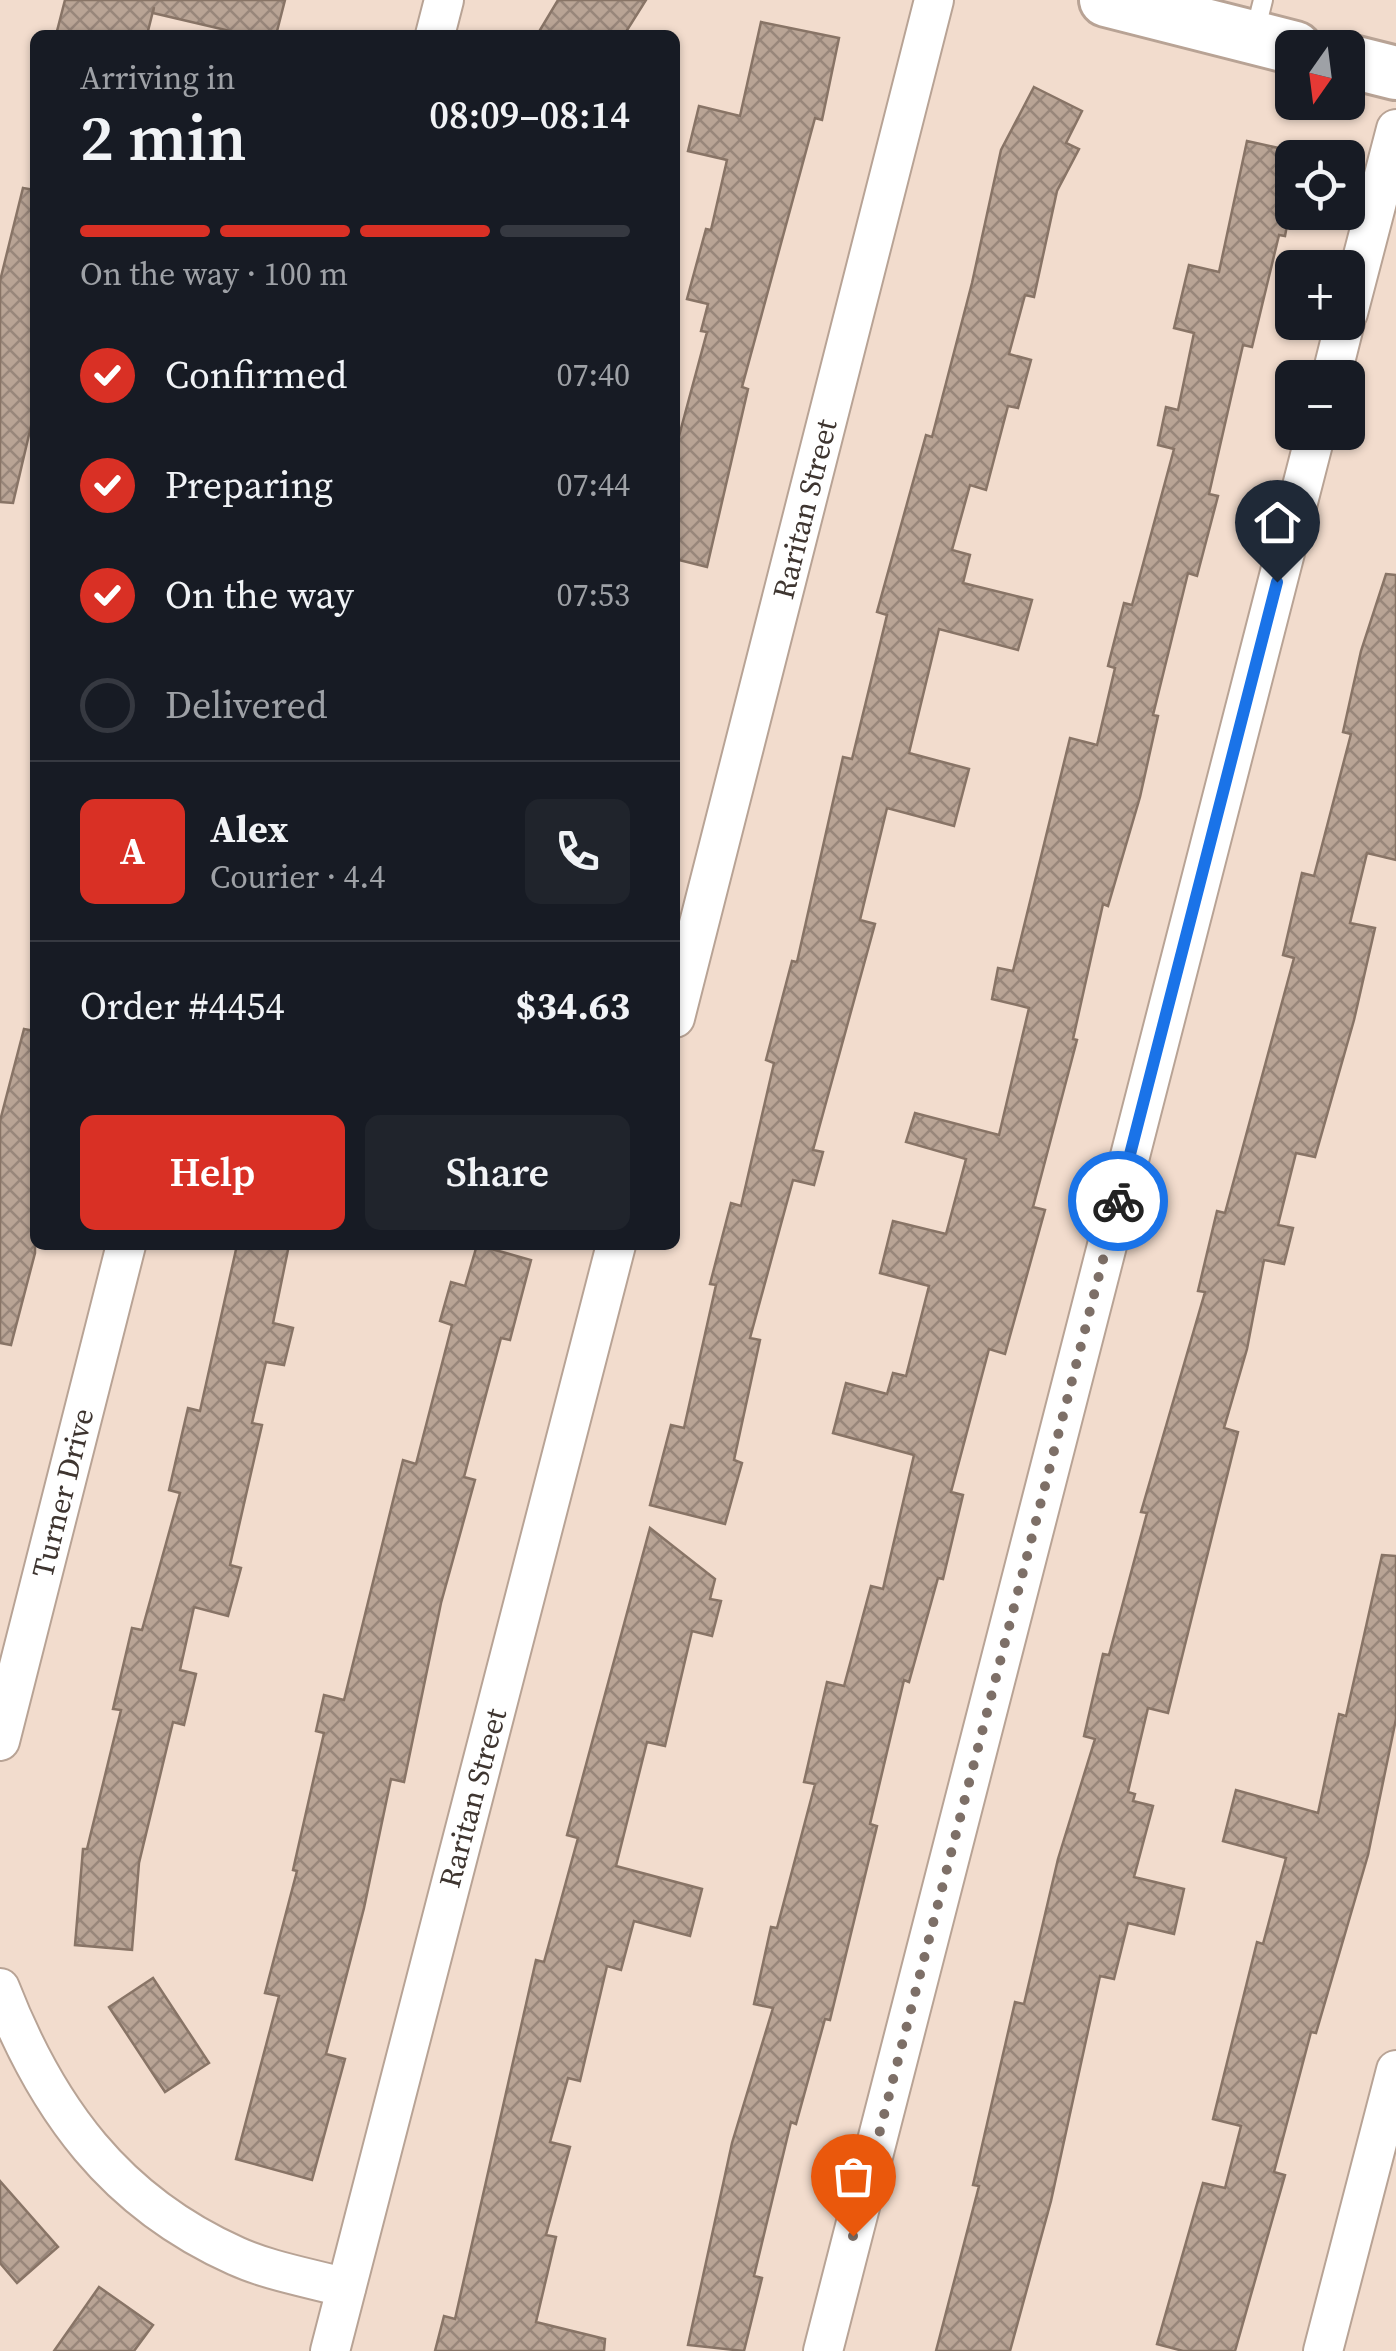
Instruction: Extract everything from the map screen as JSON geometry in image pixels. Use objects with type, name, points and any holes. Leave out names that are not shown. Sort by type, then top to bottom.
[{"type":"street","points":[[436,30],[444,0]]},
{"type":"street","name":"Raritan Street","points":[[680,998],[934,0]]},
{"type":"street","points":[[1106,0],[1270,28]]},
{"type":"street","points":[[1365,65],[1396,73]]},
{"type":"street","points":[[1365,250],[1396,129]]},
{"type":"street","points":[[823,2351],[1311,450]]},
{"type":"street","name":"Turner Drive","points":[[0,1741],[125,1250]]},
{"type":"street","name":"Raritan Street","points":[[330,2351],[615,1250]]},
{"type":"street","points":[[0,1988],[25,2054],[51,2096],[80,2137],[146,2204],[238,2258],[346,2288]]},
{"type":"street","points":[[1323,2351],[1387,2142],[1396,2070]]},
{"type":"building","points":[[65,0],[285,0],[277,30],[226,30],[153,13],[154,7],[148,30],[57,30]]},
{"type":"building","points":[[558,0],[646,0],[627,30],[540,30]]},
{"type":"building","points":[[761,22],[839,38],[822,120],[815,118],[742,387],[748,389],[707,567],[680,560],[680,432],[707,332],[701,331],[708,304],[687,299],[706,229],[711,230],[727,160],[688,151],[699,106],[740,116]]},
{"type":"building","points":[[1034,87],[1082,111],[1066,143],[1079,149],[1057,191],[1034,297],[1025,295],[1009,354],[1031,360],[1018,408],[1008,406],[986,490],[970,485],[952,550],[970,555],[963,583],[1032,600],[1018,650],[939,629],[909,753],[969,769],[954,826],[887,808],[860,920],[875,924],[813,1150],[823,1152],[814,1185],[793,1180],[750,1338],[760,1340],[734,1460],[742,1463],[725,1524],[650,1505],[671,1425],[684,1428],[716,1285],[710,1284],[731,1203],[741,1206],[774,1063],[766,1060],[792,961],[797,962],[843,757],[852,759],[887,615],[877,612],[926,435],[932,437],[1001,150]]},
{"type":"building","points":[[1247,141],[1275,147],[1275,230],[1286,230],[1285,236],[1279,235],[1252,347],[1243,345],[1209,494],[1218,496],[1197,576],[1188,573],[1153,715],[1158,716],[1140,797],[1108,906],[1103,904],[1073,1039],[1077,1040],[1033,1207],[1045,1210],[1005,1354],[989,1349],[951,1492],[963,1495],[943,1579],[938,1578],[909,1682],[904,1680],[870,1824],[877,1826],[830,2020],[825,2019],[796,2124],[791,2122],[754,2276],[762,2278],[744,2351],[688,2345],[732,2143],[773,2008],[754,2004],[771,1927],[777,1928],[815,1784],[804,1782],[827,1682],[844,1686],[871,1586],[883,1589],[914,1455],[833,1433],[846,1383],[887,1394],[893,1373],[906,1376],[929,1286],[880,1273],[893,1221],[946,1234],[966,1159],[906,1142],[915,1113],[999,1135],[1029,1008],[992,999],[998,968],[1013,971],[1070,738],[1097,745],[1115,668],[1108,666],[1124,603],[1132,605],[1174,449],[1158,445],[1166,407],[1178,410],[1194,333],[1174,328],[1189,265],[1219,272]]},
{"type":"building","points":[[23,188],[30,189],[30,430],[13,503],[0,502],[0,281]]},
{"type":"building","points":[[1386,574],[1396,575],[1396,860],[1367,853],[1350,923],[1375,928],[1354,1020],[1315,1157],[1296,1153],[1278,1225],[1293,1228],[1284,1264],[1264,1260],[1247,1349],[1224,1428],[1238,1432],[1168,1713],[1148,1708],[1128,1792],[1135,1794],[1133,1801],[1153,1806],[1134,1877],[1184,1889],[1174,1934],[1128,1923],[1114,1979],[1100,1976],[1051,2201],[1010,2351],[936,2351],[979,2186],[973,2185],[1015,2002],[1024,2004],[1058,1859],[1095,1739],[1084,1736],[1103,1654],[1109,1655],[1147,1513],[1141,1512],[1205,1292],[1198,1291],[1217,1211],[1225,1213],[1294,958],[1283,955],[1302,873],[1314,876],[1351,734],[1343,732],[1361,651]]},
{"type":"building","points":[[24,1029],[30,1030],[30,1250],[35,1253],[11,1345],[0,1343],[0,1121]]},
{"type":"building","points":[[236,1250],[288,1250],[273,1323],[293,1328],[284,1365],[266,1362],[252,1423],[262,1425],[230,1565],[241,1568],[228,1616],[194,1607],[180,1670],[196,1674],[184,1725],[173,1722],[139,1863],[132,1950],[75,1945],[83,1849],[87,1849],[121,1710],[113,1709],[132,1628],[142,1630],[180,1493],[169,1490],[188,1408],[200,1411]]},
{"type":"building","points":[[476,1250],[495,1250],[531,1260],[510,1340],[501,1338],[464,1477],[475,1480],[441,1603],[404,1782],[391,1779],[364,1908],[326,2054],[345,2059],[312,2180],[236,2159],[279,1996],[265,1993],[297,1871],[293,1870],[324,1733],[316,1731],[324,1695],[344,1700],[403,1460],[416,1464],[452,1325],[440,1321],[451,1282],[465,1286]]},
{"type":"building","points":[[650,1528],[715,1579],[710,1599],[721,1601],[712,1636],[692,1631],[665,1746],[647,1742],[616,1866],[702,1889],[690,1936],[634,1921],[621,1970],[607,1966],[580,2081],[568,2078],[550,2142],[570,2147],[546,2235],[556,2237],[536,2322],[605,2339],[604,2351],[435,2351],[444,2316],[455,2319],[536,1960],[544,1962],[578,1838],[567,1835]]},
{"type":"building","points":[[1382,1555],[1396,1556],[1396,1719],[1368,1855],[1316,2033],[1311,2032],[1274,2172],[1285,2175],[1235,2351],[1183,2351],[1157,2344],[1203,2183],[1225,2188],[1241,2126],[1213,2119],[1257,1942],[1263,1944],[1286,1858],[1223,1841],[1236,1790],[1318,1813],[1339,1714],[1346,1716]]},
{"type":"building","points":[[153,1978],[209,2063],[165,2092],[109,2007]]},
{"type":"building","points":[[0,2181],[58,2247],[17,2283],[0,2263]]},
{"type":"building","points":[[99,2287],[153,2325],[134,2351],[54,2351]]},
{"type":"way so far","points":[[853,2236],[1118,1201]]},
{"type":"route","points":[[1118,1201],[1277,582]]}]
